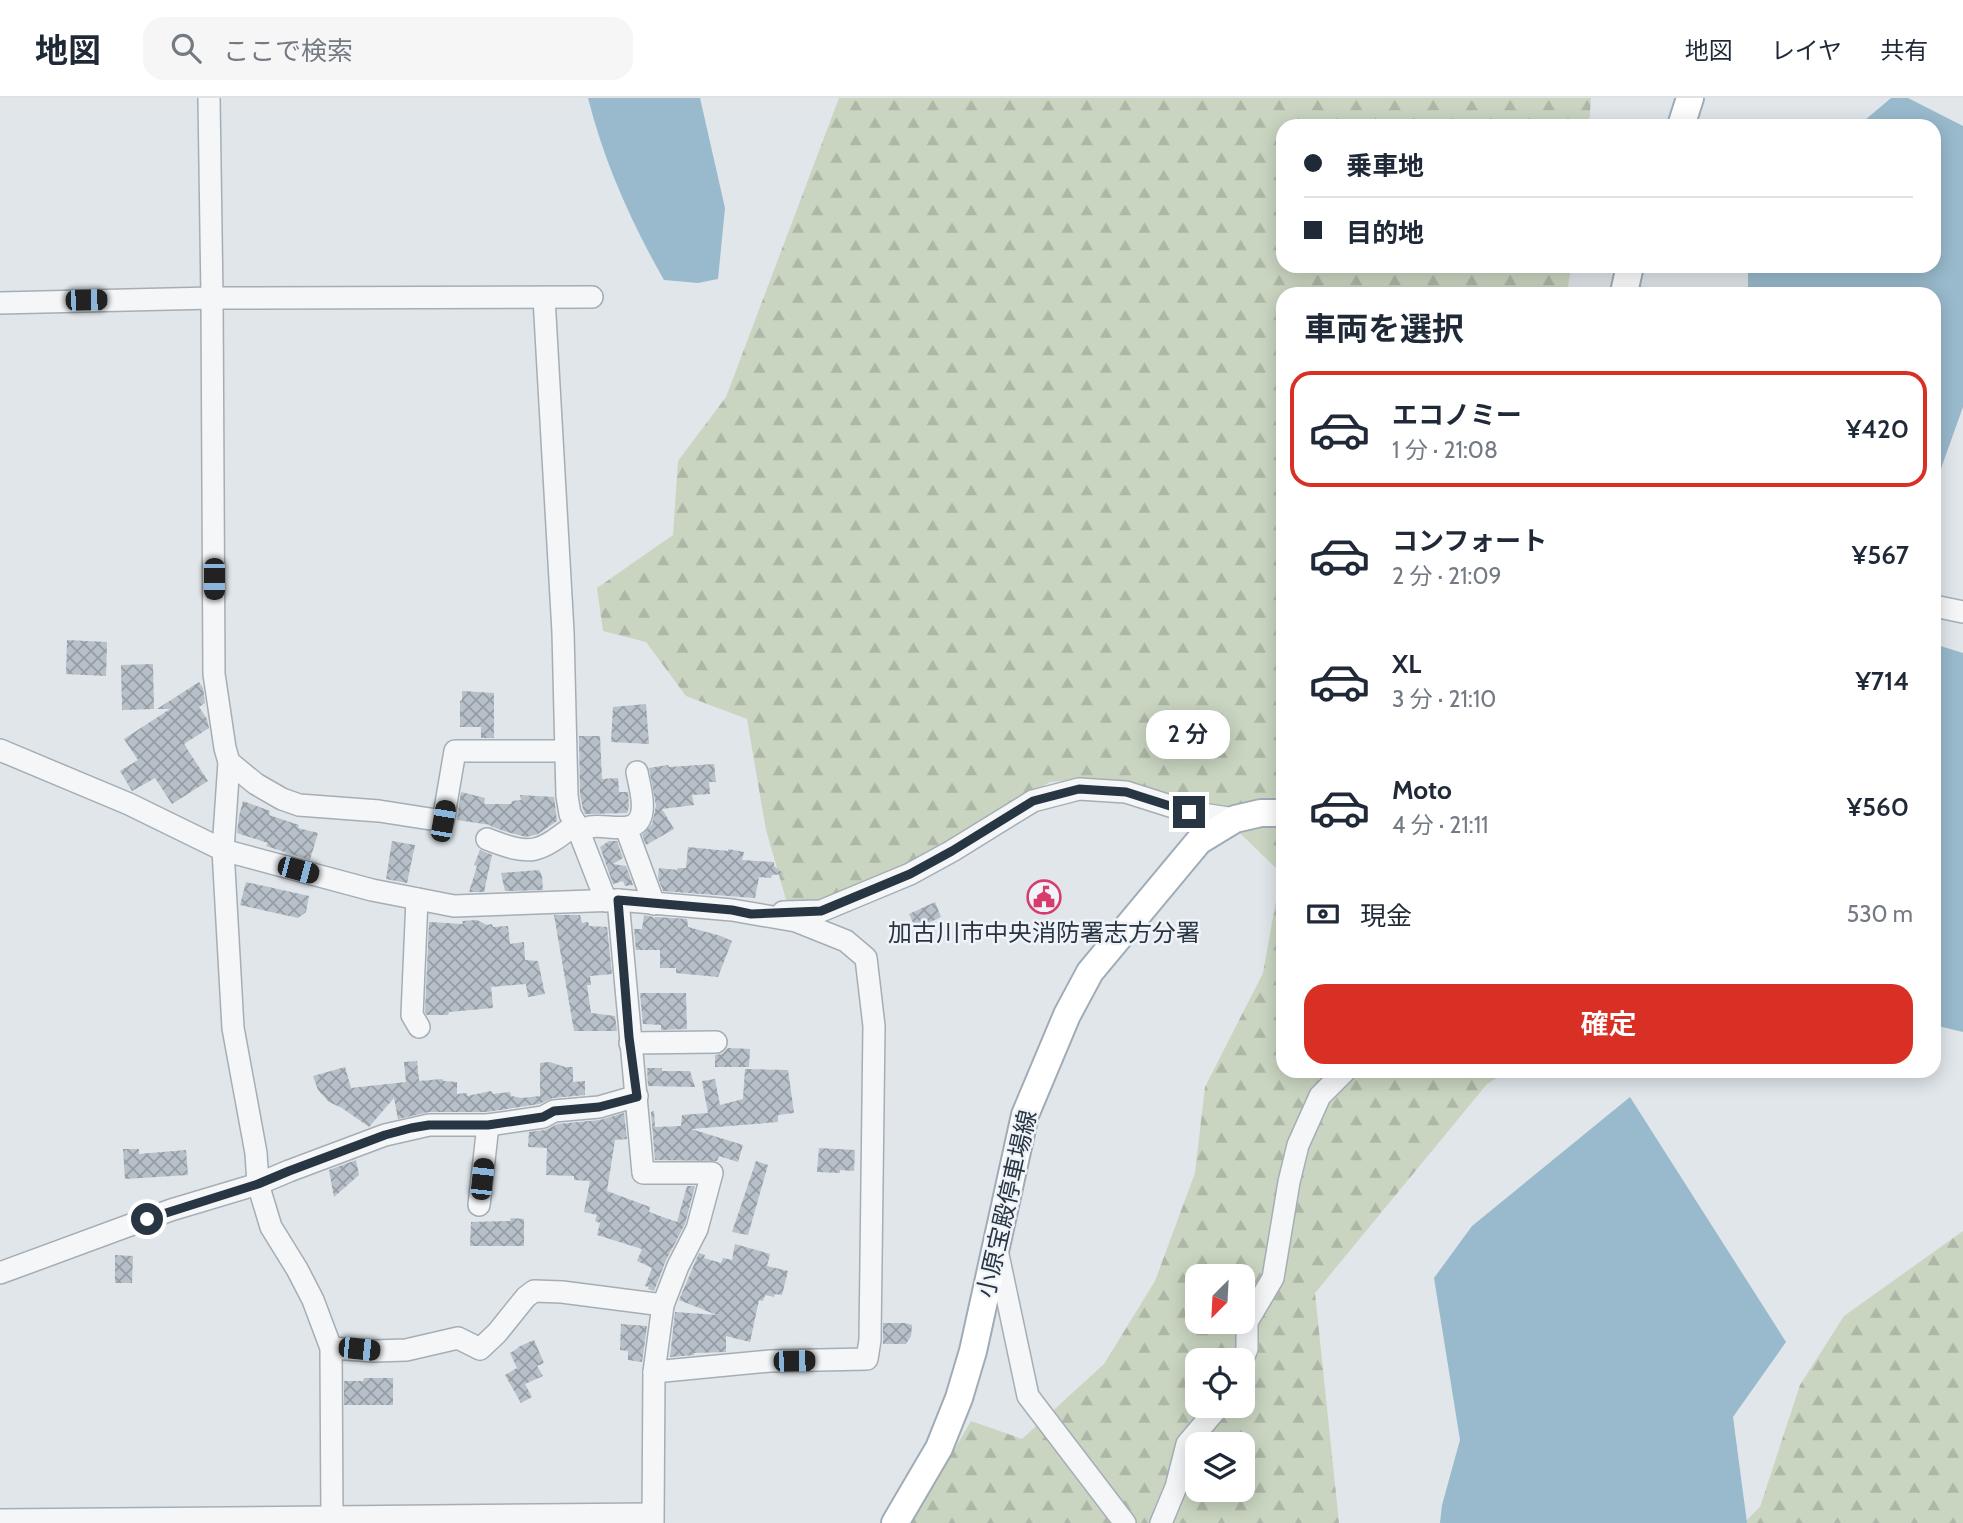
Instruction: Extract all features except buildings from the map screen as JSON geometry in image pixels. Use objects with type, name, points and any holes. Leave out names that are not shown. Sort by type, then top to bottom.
[{"type":"main road","points":[[1683,119],[1690,98]]},
{"type":"main road","name":"小原宝殿停車場線","points":[[895,1523],[939,1448],[959,1398],[973,1351],[1025,1115],[1067,1015],[1090,972],[1199,841],[1234,819],[1261,813],[1276,813]]},
{"type":"street","points":[[209,98],[214,674],[229,762],[223,850],[233,1028],[256,1153],[258,1184],[271,1227],[313,1300],[331,1348],[332,1520]]},
{"type":"street","points":[[0,303],[212,298],[592,297]]},
{"type":"street","points":[[0,1520],[652,1519],[654,1372],[663,1305],[678,1266],[697,1229],[712,1173],[643,1173],[637,1097],[612,900],[570,814],[565,751],[563,632],[544,298]]},
{"type":"street","points":[[1941,607],[1963,612]]},
{"type":"street","points":[[0,750],[129,804],[223,850],[372,890],[454,906],[612,900],[732,910],[796,921],[846,941],[866,958],[874,1026],[870,1339],[867,1359],[769,1361],[654,1372]]},
{"type":"street","points":[[229,762],[282,799],[299,805],[379,811],[443,821],[455,751],[565,751]]},
{"type":"street","points":[[487,839],[522,851],[535,851],[578,828],[626,828],[635,824],[643,810],[638,772]]},
{"type":"street","points":[[751,914],[821,911],[910,874],[1033,801],[1079,789],[1126,792],[1189,812],[1234,819]]},
{"type":"street","points":[[626,828],[654,904]]},
{"type":"street","points":[[417,899],[412,1015],[419,1027]]},
{"type":"street","points":[[630,1043],[716,1042]]},
{"type":"street","points":[[1247,1348],[1247,1322],[1273,1278],[1298,1145],[1320,1096],[1338,1078]]},
{"type":"street","points":[[0,1273],[171,1210],[258,1184],[385,1135],[429,1125],[488,1125],[543,1117],[554,1111],[599,1107],[637,1097]]},
{"type":"street","points":[[480,1205],[488,1125]]},
{"type":"street","points":[[995,1245],[1028,1396],[1125,1523]]},
{"type":"street","points":[[331,1348],[406,1350],[458,1338],[480,1349],[497,1334],[526,1297],[534,1291],[663,1305]]},
{"type":"street","points":[[1161,1523],[1176,1487],[1187,1444],[1209,1418]]},
{"type":"green space","points":[[839,98],[1591,98],[1590,119],[1276,119],[1276,273],[1570,273],[1568,287],[1276,287],[1276,868],[1209,803],[1098,778],[1050,782],[923,857],[815,902],[787,903],[766,830],[747,719],[686,696],[646,642],[603,631],[597,588],[673,535],[678,461],[726,397]]},
{"type":"green space","points":[[1276,901],[1276,1078],[1497,1078],[1487,1084],[1315,1293],[1339,1523],[911,1523],[971,1421],[1022,1439],[1104,1364],[1155,1281],[1195,1173],[1205,1087],[1263,973]]},
{"type":"green space","points":[[1963,1231],[1963,1523],[1744,1523],[1760,1507],[1800,1385],[1844,1316]]},
{"type":"water","points":[[588,98],[700,98],[725,208],[718,279],[698,283],[664,280],[620,191]]},
{"type":"water","points":[[1891,98],[1908,98],[1963,126],[1963,407],[1941,468],[1941,287],[1748,287],[1748,273],[1941,273],[1941,119],[1866,119]]},
{"type":"water","points":[[1941,646],[1963,653],[1963,1032],[1941,1027]]},
{"type":"water","points":[[1630,1097],[1786,1342],[1733,1417],[1747,1523],[1440,1523],[1442,1505],[1460,1440],[1434,1278],[1472,1226]]},
{"type":"place","name":"加古川市中央消防署志方分署","points":[[1044,897]]},
{"type":"route","points":[[147,1219],[258,1184],[385,1135],[411,1128],[429,1125],[488,1125],[543,1117],[554,1111],[599,1107],[637,1097],[629,1037],[618,900],[751,914],[821,911],[910,874],[1033,801],[1079,789],[1126,792],[1189,812]]}]
